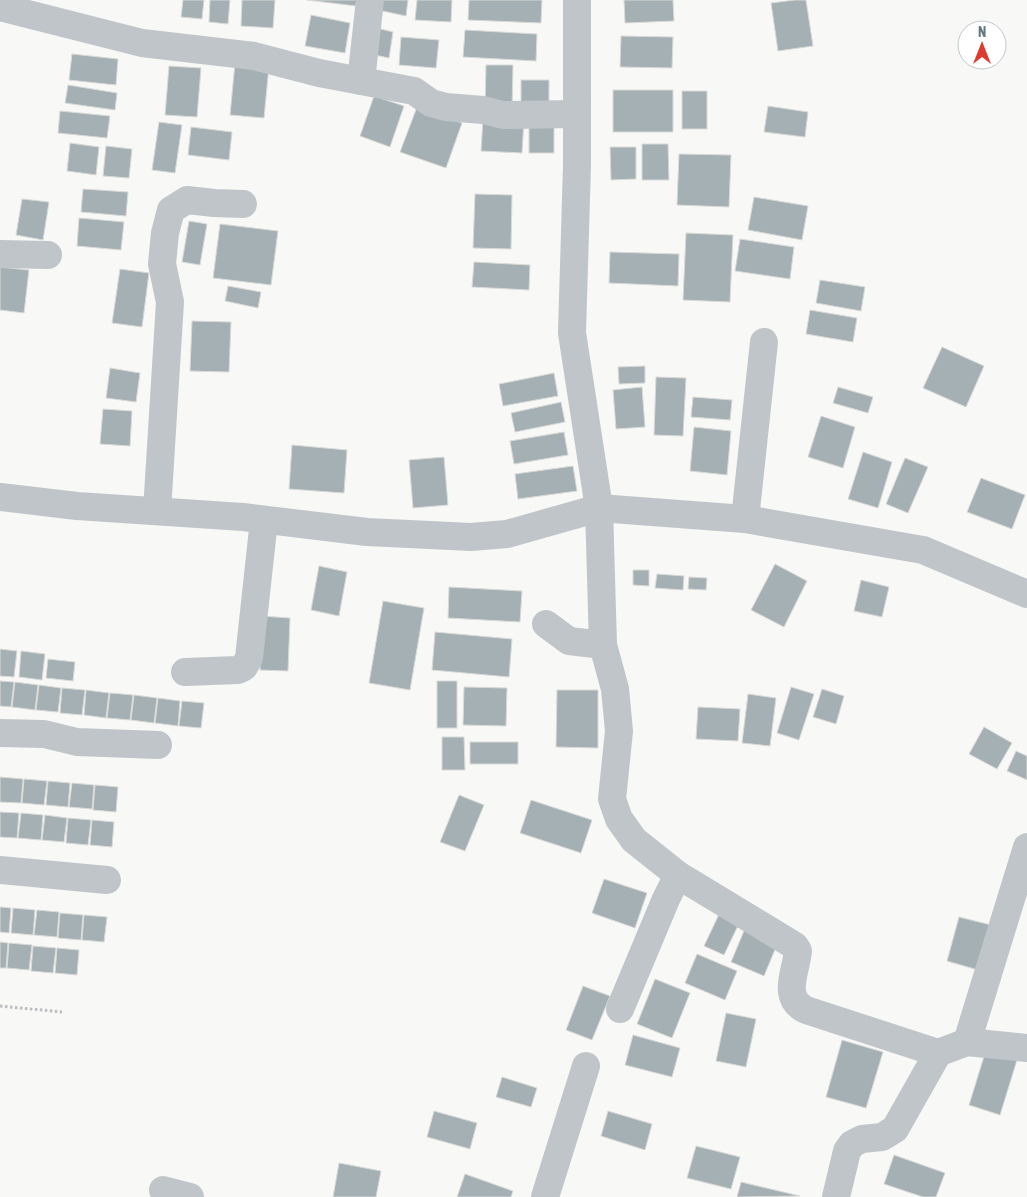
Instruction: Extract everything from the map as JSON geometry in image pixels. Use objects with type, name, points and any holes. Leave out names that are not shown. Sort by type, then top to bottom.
[{"type":"street","points":[[361,81],[370,0]]},
{"type":"street","points":[[576,0],[577,165],[572,333],[599,508],[602,645],[615,689],[619,731],[612,799],[619,819],[634,840],[678,875],[795,946],[798,951],[793,973],[792,990],[794,1002],[798,1006],[938,1053],[967,1042],[1027,1048]]},
{"type":"street","points":[[0,7],[142,43],[254,56],[319,73],[414,91],[431,103],[446,107],[483,110],[503,115],[576,114]]},
{"type":"street","points":[[157,511],[170,302],[162,264],[165,233],[171,210],[187,200],[214,204],[243,204]]},
{"type":"street","points":[[0,254],[48,255]]},
{"type":"street","points":[[745,519],[764,342]]},
{"type":"street","points":[[0,497],[77,506],[264,520],[367,532],[471,537],[507,534],[599,508],[745,519],[923,550],[1027,594]]},
{"type":"street","points":[[185,672],[238,670],[244,667],[249,658],[264,520]]},
{"type":"street","points":[[546,624],[569,641],[602,645]]},
{"type":"street","points":[[0,732],[44,734],[77,742],[158,745]]},
{"type":"street","points":[[967,1042],[1027,847]]},
{"type":"street","points":[[0,870],[107,880]]},
{"type":"street","points":[[620,1009],[678,875]]},
{"type":"street","points":[[836,1197],[847,1151],[852,1144],[862,1139],[882,1137],[895,1129],[938,1053]]},
{"type":"street","points":[[545,1197],[586,1066]]},
{"type":"street","points":[[163,1190],[190,1197]]},
{"type":"path","points":[[0,1006],[62,1012]]},
{"type":"building","points":[[183,0],[204,0],[202,19],[181,17]]},
{"type":"building","points":[[210,0],[230,0],[228,24],[209,22]]},
{"type":"building","points":[[242,0],[275,0],[273,28],[241,26]]},
{"type":"building","points":[[307,0],[357,0],[356,6]]},
{"type":"building","points":[[379,0],[408,0],[406,16],[378,10]]},
{"type":"building","points":[[417,0],[452,0],[451,22],[415,20]]},
{"type":"building","points":[[469,0],[542,0],[541,23],[468,20]]},
{"type":"building","points":[[624,0],[673,0],[674,21],[625,23]]},
{"type":"building","points":[[806,0],[813,46],[778,51],[771,3]]},
{"type":"building","points":[[311,15],[350,23],[345,53],[305,46]]},
{"type":"building","points":[[373,27],[393,32],[389,58],[370,54]]},
{"type":"building","points":[[465,30],[537,34],[536,61],[463,57]]},
{"type":"building","points":[[621,36],[673,37],[672,68],[620,67]]},
{"type":"building","points":[[401,37],[439,40],[436,68],[399,65]]},
{"type":"building","points":[[72,54],[118,59],[116,85],[69,80]]},
{"type":"building","points":[[235,63],[269,66],[264,118],[230,115]]},
{"type":"building","points":[[486,65],[513,65],[512,111],[485,110]]},
{"type":"building","points":[[169,66],[201,68],[197,117],[165,115]]},
{"type":"building","points":[[521,80],[549,80],[549,107],[521,107]]},
{"type":"building","points":[[68,85],[117,93],[115,110],[65,103]]},
{"type":"building","points":[[613,90],[673,90],[673,132],[613,132]]},
{"type":"building","points":[[682,91],[707,91],[707,129],[682,129]]},
{"type":"building","points":[[374,96],[404,106],[390,147],[360,136]]},
{"type":"building","points":[[768,106],[808,112],[805,137],[764,132]]},
{"type":"building","points":[[417,107],[462,123],[446,168],[400,152]]},
{"type":"building","points":[[60,111],[110,116],[107,138],[58,133]]},
{"type":"building","points":[[483,118],[524,120],[522,153],[481,151]]},
{"type":"building","points":[[529,118],[554,118],[554,153],[529,153]]},
{"type":"building","points":[[159,122],[182,125],[175,173],[152,170]]},
{"type":"building","points":[[191,127],[232,132],[229,160],[188,155]]},
{"type":"building","points":[[70,143],[99,147],[96,175],[67,171]]},
{"type":"building","points":[[642,144],[668,144],[669,180],[642,180]]},
{"type":"building","points":[[106,146],[132,149],[129,178],[103,176]]},
{"type":"building","points":[[610,147],[636,147],[636,179],[611,180]]},
{"type":"building","points":[[679,154],[731,155],[729,207],[677,205]]},
{"type":"building","points":[[83,189],[128,192],[126,216],[81,212]]},
{"type":"building","points":[[475,194],[512,195],[511,249],[473,248]]},
{"type":"building","points":[[754,197],[808,206],[802,240],[748,230]]},
{"type":"building","points":[[22,199],[49,202],[43,240],[16,235]]},
{"type":"building","points":[[79,218],[124,222],[121,250],[77,246]]},
{"type":"building","points":[[189,221],[207,224],[200,265],[182,262]]},
{"type":"building","points":[[220,224],[278,231],[271,285],[213,278]]},
{"type":"building","points":[[686,233],[733,235],[730,302],[683,300]]},
{"type":"building","points":[[740,239],[794,247],[790,279],[735,271]]},
{"type":"building","points":[[610,252],[679,254],[678,286],[609,283]]},
{"type":"building","points":[[474,262],[530,265],[529,290],[472,287]]},
{"type":"building","points":[[0,267],[29,270],[24,313],[0,310]]},
{"type":"building","points":[[120,269],[149,273],[142,327],[112,323]]},
{"type":"building","points":[[820,280],[865,287],[861,311],[816,303]]},
{"type":"building","points":[[228,286],[261,292],[258,308],[225,301]]},
{"type":"building","points":[[810,310],[857,318],[853,342],[806,334]]},
{"type":"building","points":[[192,321],[231,322],[229,372],[190,371]]},
{"type":"building","points":[[942,347],[984,366],[966,407],[923,388]]},
{"type":"building","points":[[645,366],[645,383],[619,384],[618,367]]},
{"type":"building","points":[[110,368],[140,373],[136,402],[106,398]]},
{"type":"building","points":[[554,373],[558,396],[503,406],[499,384]]},
{"type":"building","points":[[656,377],[686,378],[683,436],[654,435]]},
{"type":"building","points":[[642,387],[645,427],[616,429],[613,390]]},
{"type":"building","points":[[838,387],[873,397],[868,413],[833,403]]},
{"type":"building","points":[[693,397],[732,400],[730,420],[691,417]]},
{"type":"building","points":[[561,402],[565,422],[515,432],[511,413]]},
{"type":"building","points":[[103,409],[132,411],[130,446],[100,444]]},
{"type":"building","points":[[821,416],[855,427],[843,468],[808,457]]},
{"type":"building","points":[[694,427],[731,431],[727,475],[690,471]]},
{"type":"building","points":[[564,432],[568,455],[514,464],[510,441]]},
{"type":"building","points":[[292,445],[347,450],[344,493],[289,489]]},
{"type":"building","points":[[863,452],[892,462],[878,508],[848,499]]},
{"type":"building","points":[[444,457],[448,505],[413,508],[409,460]]},
{"type":"building","points":[[905,458],[928,467],[908,513],[886,504]]},
{"type":"building","points":[[573,466],[577,491],[518,499],[515,474]]},
{"type":"building","points":[[981,478],[1025,495],[1012,529],[967,512]]},
{"type":"building","points":[[775,564],[807,581],[784,627],[751,610]]},
{"type":"building","points":[[319,566],[347,572],[339,616],[311,610]]},
{"type":"building","points":[[633,570],[649,570],[649,586],[633,585]]},
{"type":"building","points":[[657,574],[684,576],[683,590],[655,588]]},
{"type":"building","points":[[689,577],[707,578],[706,590],[688,589]]},
{"type":"building","points":[[861,580],[889,587],[882,617],[854,611]]},
{"type":"building","points":[[449,587],[522,591],[520,622],[448,618]]},
{"type":"building","points":[[383,601],[424,608],[410,690],[369,683]]},
{"type":"building","points":[[262,616],[290,618],[288,671],[260,670]]},
{"type":"building","points":[[435,632],[512,639],[509,677],[432,670]]},
{"type":"building","points":[[0,649],[17,651],[14,677],[0,676]]},
{"type":"building","points":[[21,651],[45,654],[42,680],[19,677]]},
{"type":"building","points":[[48,659],[75,662],[73,681],[46,678]]},
{"type":"building","points":[[0,681],[14,682],[11,707],[0,706]]},
{"type":"building","points":[[437,681],[457,681],[457,728],[437,728]]},
{"type":"building","points":[[15,682],[38,685],[35,710],[12,707]]},
{"type":"building","points":[[39,685],[61,688],[58,712],[36,710]]},
{"type":"building","points":[[464,687],[507,688],[506,726],[463,725]]},
{"type":"building","points":[[791,687],[814,694],[799,740],[777,733]]},
{"type":"building","points":[[62,688],[85,690],[82,715],[60,713]]},
{"type":"building","points":[[822,689],[844,696],[836,724],[813,717]]},
{"type":"building","points":[[86,690],[109,693],[106,718],[84,715]]},
{"type":"building","points":[[557,690],[598,690],[598,748],[556,747]]},
{"type":"building","points":[[110,693],[133,695],[130,720],[107,718]]},
{"type":"building","points":[[748,694],[776,698],[770,746],[742,743]]},
{"type":"building","points":[[134,695],[157,698],[154,723],[131,720]]},
{"type":"building","points":[[158,698],[180,701],[178,726],[155,723]]},
{"type":"building","points":[[182,701],[204,703],[201,728],[179,726]]},
{"type":"building","points":[[698,707],[740,709],[738,741],[696,739]]},
{"type":"building","points":[[984,727],[1012,743],[997,769],[969,754]]},
{"type":"building","points":[[442,737],[464,737],[465,770],[442,770]]},
{"type":"building","points":[[470,742],[518,742],[518,764],[470,764]]},
{"type":"building","points":[[1016,751],[1027,756],[1027,780],[1007,771]]},
{"type":"building","points":[[0,777],[23,779],[21,803],[0,802]]},
{"type":"building","points":[[24,779],[47,781],[44,805],[22,803]]},
{"type":"building","points":[[48,781],[70,783],[68,807],[46,805]]},
{"type":"building","points":[[72,783],[94,785],[92,809],[69,807]]},
{"type":"building","points":[[95,785],[118,787],[116,812],[93,810]]},
{"type":"building","points":[[459,795],[484,805],[465,851],[440,842]]},
{"type":"building","points":[[531,800],[592,820],[581,853],[520,833]]},
{"type":"building","points":[[0,812],[19,813],[17,838],[0,837]]},
{"type":"building","points":[[21,813],[43,815],[41,840],[18,838]]},
{"type":"building","points":[[45,815],[67,818],[64,842],[42,840]]},
{"type":"building","points":[[68,818],[91,820],[88,845],[66,843]]},
{"type":"building","points":[[92,820],[114,822],[112,847],[90,845]]},
{"type":"building","points":[[604,879],[647,893],[635,928],[592,913]]},
{"type":"building","points":[[0,907],[11,908],[9,933],[0,932]]},
{"type":"building","points":[[13,908],[35,910],[33,935],[11,933]]},
{"type":"building","points":[[722,908],[742,917],[724,955],[704,946]]},
{"type":"building","points":[[37,910],[59,912],[57,937],[34,935]]},
{"type":"building","points":[[60,913],[83,915],[81,940],[58,938]]},
{"type":"building","points":[[84,915],[107,917],[104,942],[82,940]]},
{"type":"building","points":[[959,917],[991,925],[978,970],[947,961]]},
{"type":"building","points":[[746,926],[779,940],[764,976],[731,962]]},
{"type":"building","points":[[0,942],[8,943],[6,968],[0,968]]},
{"type":"building","points":[[9,943],[32,945],[29,970],[7,968]]},
{"type":"building","points":[[33,946],[56,948],[53,973],[31,971]]},
{"type":"building","points":[[57,948],[79,950],[77,975],[55,973]]},
{"type":"building","points":[[697,954],[737,971],[725,1000],[685,983]]},
{"type":"building","points":[[655,979],[690,993],[672,1038],[637,1024]]},
{"type":"building","points":[[583,986],[610,996],[592,1040],[566,1030]]},
{"type":"building","points":[[726,1013],[756,1019],[746,1067],[716,1061]]},
{"type":"building","points":[[633,1035],[680,1048],[672,1077],[625,1065]]},
{"type":"building","points":[[842,1040],[883,1052],[866,1108],[826,1097]]},
{"type":"building","points":[[986,1050],[1017,1060],[1000,1115],[969,1105]]},
{"type":"building","points":[[502,1077],[537,1088],[531,1107],[496,1097]]},
{"type":"building","points":[[434,1111],[477,1123],[470,1149],[427,1137]]},
{"type":"building","points":[[608,1111],[652,1124],[645,1150],[601,1136]]},
{"type":"building","points":[[696,1146],[740,1157],[731,1189],[687,1178]]},
{"type":"building","points":[[894,1155],[945,1173],[936,1197],[923,1197],[884,1184]]},
{"type":"building","points":[[339,1163],[381,1171],[376,1197],[333,1197]]},
{"type":"building","points":[[465,1174],[513,1191],[511,1197],[457,1197]]},
{"type":"building","points":[[741,1182],[800,1196],[737,1197]]}]
